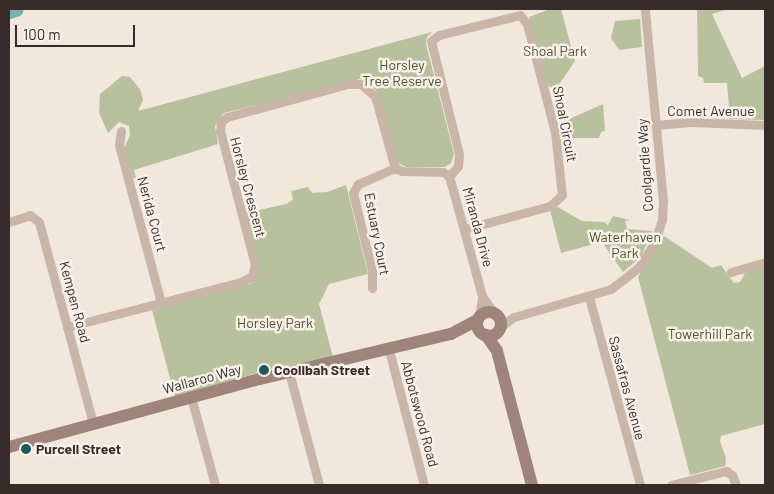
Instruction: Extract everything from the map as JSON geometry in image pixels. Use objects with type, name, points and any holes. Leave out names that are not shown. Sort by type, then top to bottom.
[{"type":"street","name":"Coolgardie Way","points":[[500,329],[514,317],[589,297],[629,276],[647,255],[660,229],[663,201],[645,9]]},
{"type":"street","name":"Shoal Circuit","points":[[448,175],[458,162],[458,150],[431,41],[443,34],[516,14],[522,16],[555,132],[562,195],[550,206],[464,229]]},
{"type":"street","name":"Horsley Crescent","points":[[67,327],[245,281],[255,271],[220,135],[219,127],[225,118],[348,84],[362,84],[374,96],[395,168]]},
{"type":"street","name":"Comet Avenue","points":[[656,125],[693,122],[765,125]]},
{"type":"street","name":"Nerida Court","points":[[121,131],[119,145],[161,303]]},
{"type":"street","points":[[395,168],[402,172],[448,175]]},
{"type":"street","name":"Estuary Court","points":[[372,288],[372,271],[353,197],[356,186],[395,168]]},
{"type":"street","name":"Miranda Drive","points":[[448,175],[482,296],[494,313]]},
{"type":"street","name":"Kempen Road","points":[[9,222],[30,215],[38,220],[93,423]]},
{"type":"street","points":[[734,274],[765,262]]},
{"type":"street","name":"Miranda Drive","points":[[478,318],[482,296]]},
{"type":"street","name":"Sassafras Avenue","points":[[589,297],[640,485]]},
{"type":"street","name":"Coolgardie Way","points":[[494,313],[514,317]]},
{"type":"street","points":[[494,313],[500,329],[497,351],[532,485]]},
{"type":"street","name":"Wallaroo Way","points":[[9,447],[289,372],[389,350],[463,330],[478,318],[494,313]]},
{"type":"street","points":[[478,318],[483,334],[497,351]]},
{"type":"street","points":[[483,334],[500,329]]},
{"type":"street","name":"Wallaroo Way","points":[[463,330],[483,334]]},
{"type":"street","name":"Abbotswood Road","points":[[389,350],[424,485]]},
{"type":"street","points":[[289,372],[319,485]]},
{"type":"street","points":[[192,397],[215,485]]},
{"type":"street","points":[[670,485],[726,471],[732,475],[736,485]]},
{"type":"green space","name":"Shoal Park","points":[[550,9],[561,9],[575,61],[560,83],[552,87],[548,86],[529,17]]},
{"type":"green space","points":[[697,9],[729,9],[712,14],[742,78],[765,66],[765,120],[730,119],[727,83],[704,83],[703,78],[698,76]]},
{"type":"green space","points":[[640,19],[642,47],[619,50],[611,38],[615,21]]},
{"type":"green space","name":"Horsley Tree Reserve","points":[[432,32],[427,37],[426,44],[454,154],[451,163],[445,167],[406,167],[398,163],[378,93],[371,85],[360,79],[224,113],[215,126],[218,144],[134,170],[136,178],[133,178],[124,148],[130,135],[129,126],[119,122],[108,133],[99,113],[100,94],[122,76],[130,77],[140,89],[143,100],[138,111]]},
{"type":"green space","points":[[603,104],[605,131],[601,132],[599,138],[561,138],[558,124]]},
{"type":"green space","name":"Horsley Park","points":[[346,185],[368,274],[329,284],[319,304],[333,357],[267,370],[175,397],[152,310],[250,284],[257,276],[259,266],[246,213],[286,204],[293,200],[291,191],[308,187],[312,193],[327,192]]},
{"type":"green space","name":"Waterhaven Park","points":[[558,207],[582,221],[604,222],[608,225],[613,216],[630,220],[625,221],[627,229],[652,231],[641,257],[623,272],[602,242],[561,253],[550,210]]},
{"type":"green space","name":"Towerhill Park","points":[[664,236],[712,268],[721,265],[734,283],[740,282],[745,273],[765,267],[765,424],[721,436],[720,441],[726,458],[725,466],[690,475],[638,277]]},
{"type":"waterway","points":[[9,11],[16,9]]},
{"type":"place","name":"Coolibah Street","points":[[264,370]]},
{"type":"place","name":"Purcell Street","points":[[26,449]]}]
